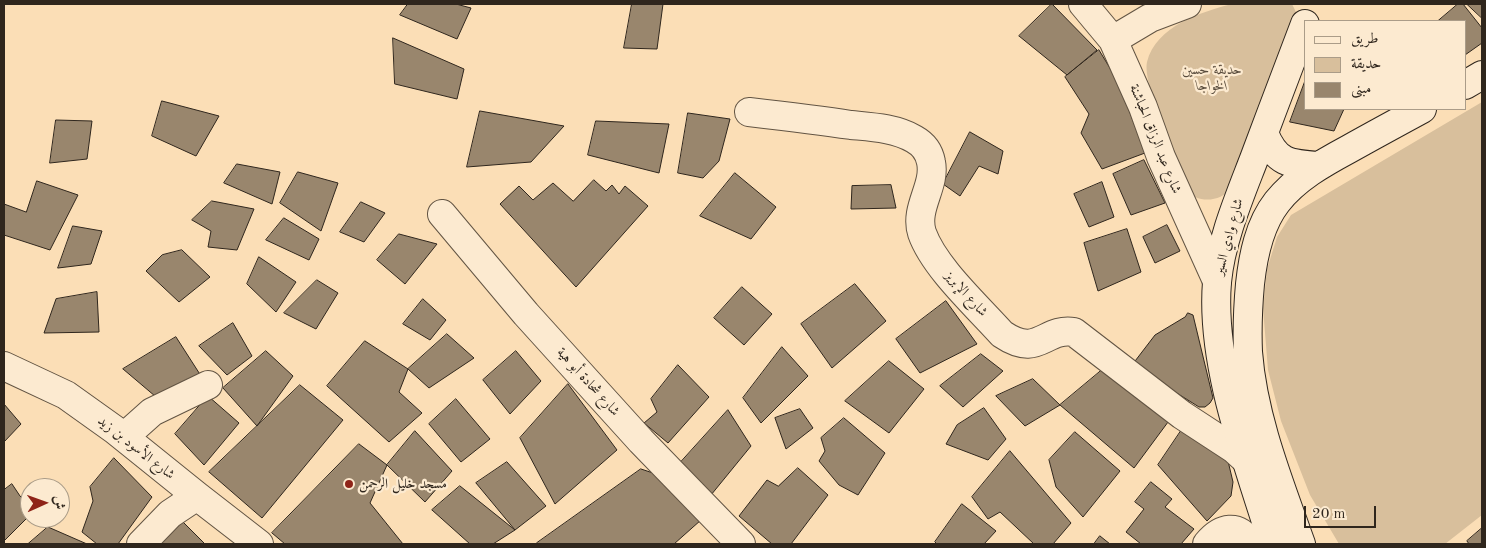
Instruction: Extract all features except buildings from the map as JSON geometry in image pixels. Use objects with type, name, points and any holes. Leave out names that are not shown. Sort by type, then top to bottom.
[{"type":"street","name":"شارع عبد الرزاق الحباشنة","points":[[1083,4],[1113,40],[1143,107],[1161,156],[1218,281]]},
{"type":"street","points":[[1113,40],[1150,18],[1187,4]]},
{"type":"street","name":"شارع وادي السير","points":[[1306,20],[1312,4]]},
{"type":"street","name":"شارع وادي السير","points":[[1273,544],[1247,461],[1222,366],[1217,315],[1218,281],[1222,253],[1240,195],[1304,25]]},
{"type":"street","points":[[1466,84],[1482,75]]},
{"type":"street","points":[[1301,544],[1262,426],[1254,392],[1248,352],[1249,297],[1256,250],[1268,215],[1276,202],[1289,189],[1319,166],[1420,110]]},
{"type":"street","name":"شارع الإبريز","points":[[749,112],[876,128],[900,133],[919,142],[925,148],[932,165],[920,217],[921,231],[928,246],[942,267],[1002,334],[1011,340],[1030,344],[1061,332],[1074,332],[1182,415],[1234,449],[1247,461]]},
{"type":"street","points":[[1264,133],[1269,146],[1284,161],[1293,164],[1319,166]]},
{"type":"street","name":"شارع شحادة أبو هية","points":[[442,214],[526,314],[641,441],[741,544]]},
{"type":"street","name":"شارع الأسود بن زيد","points":[[4,366],[66,395],[124,437],[260,544]]},
{"type":"street","points":[[124,437],[152,412],[208,385]]},
{"type":"street","points":[[141,544],[170,514],[197,496]]},
{"type":"street","points":[[1207,544],[1217,535],[1234,529],[1240,531],[1251,544]]},
{"type":"green space","name":"حديقة حسين الخواجا","points":[[1232,4],[1292,4],[1297,14],[1232,189],[1220,197],[1205,200],[1185,190],[1155,105],[1147,73],[1147,62],[1152,49],[1160,39],[1181,22],[1207,11]]},
{"type":"green space","points":[[1482,102],[1482,515],[1445,544],[1339,544],[1310,495],[1281,421],[1268,370],[1263,308],[1267,269],[1277,237],[1291,215]]},
{"type":"place","name":"مسجد خليل الرحمن","points":[[349,484]]}]
